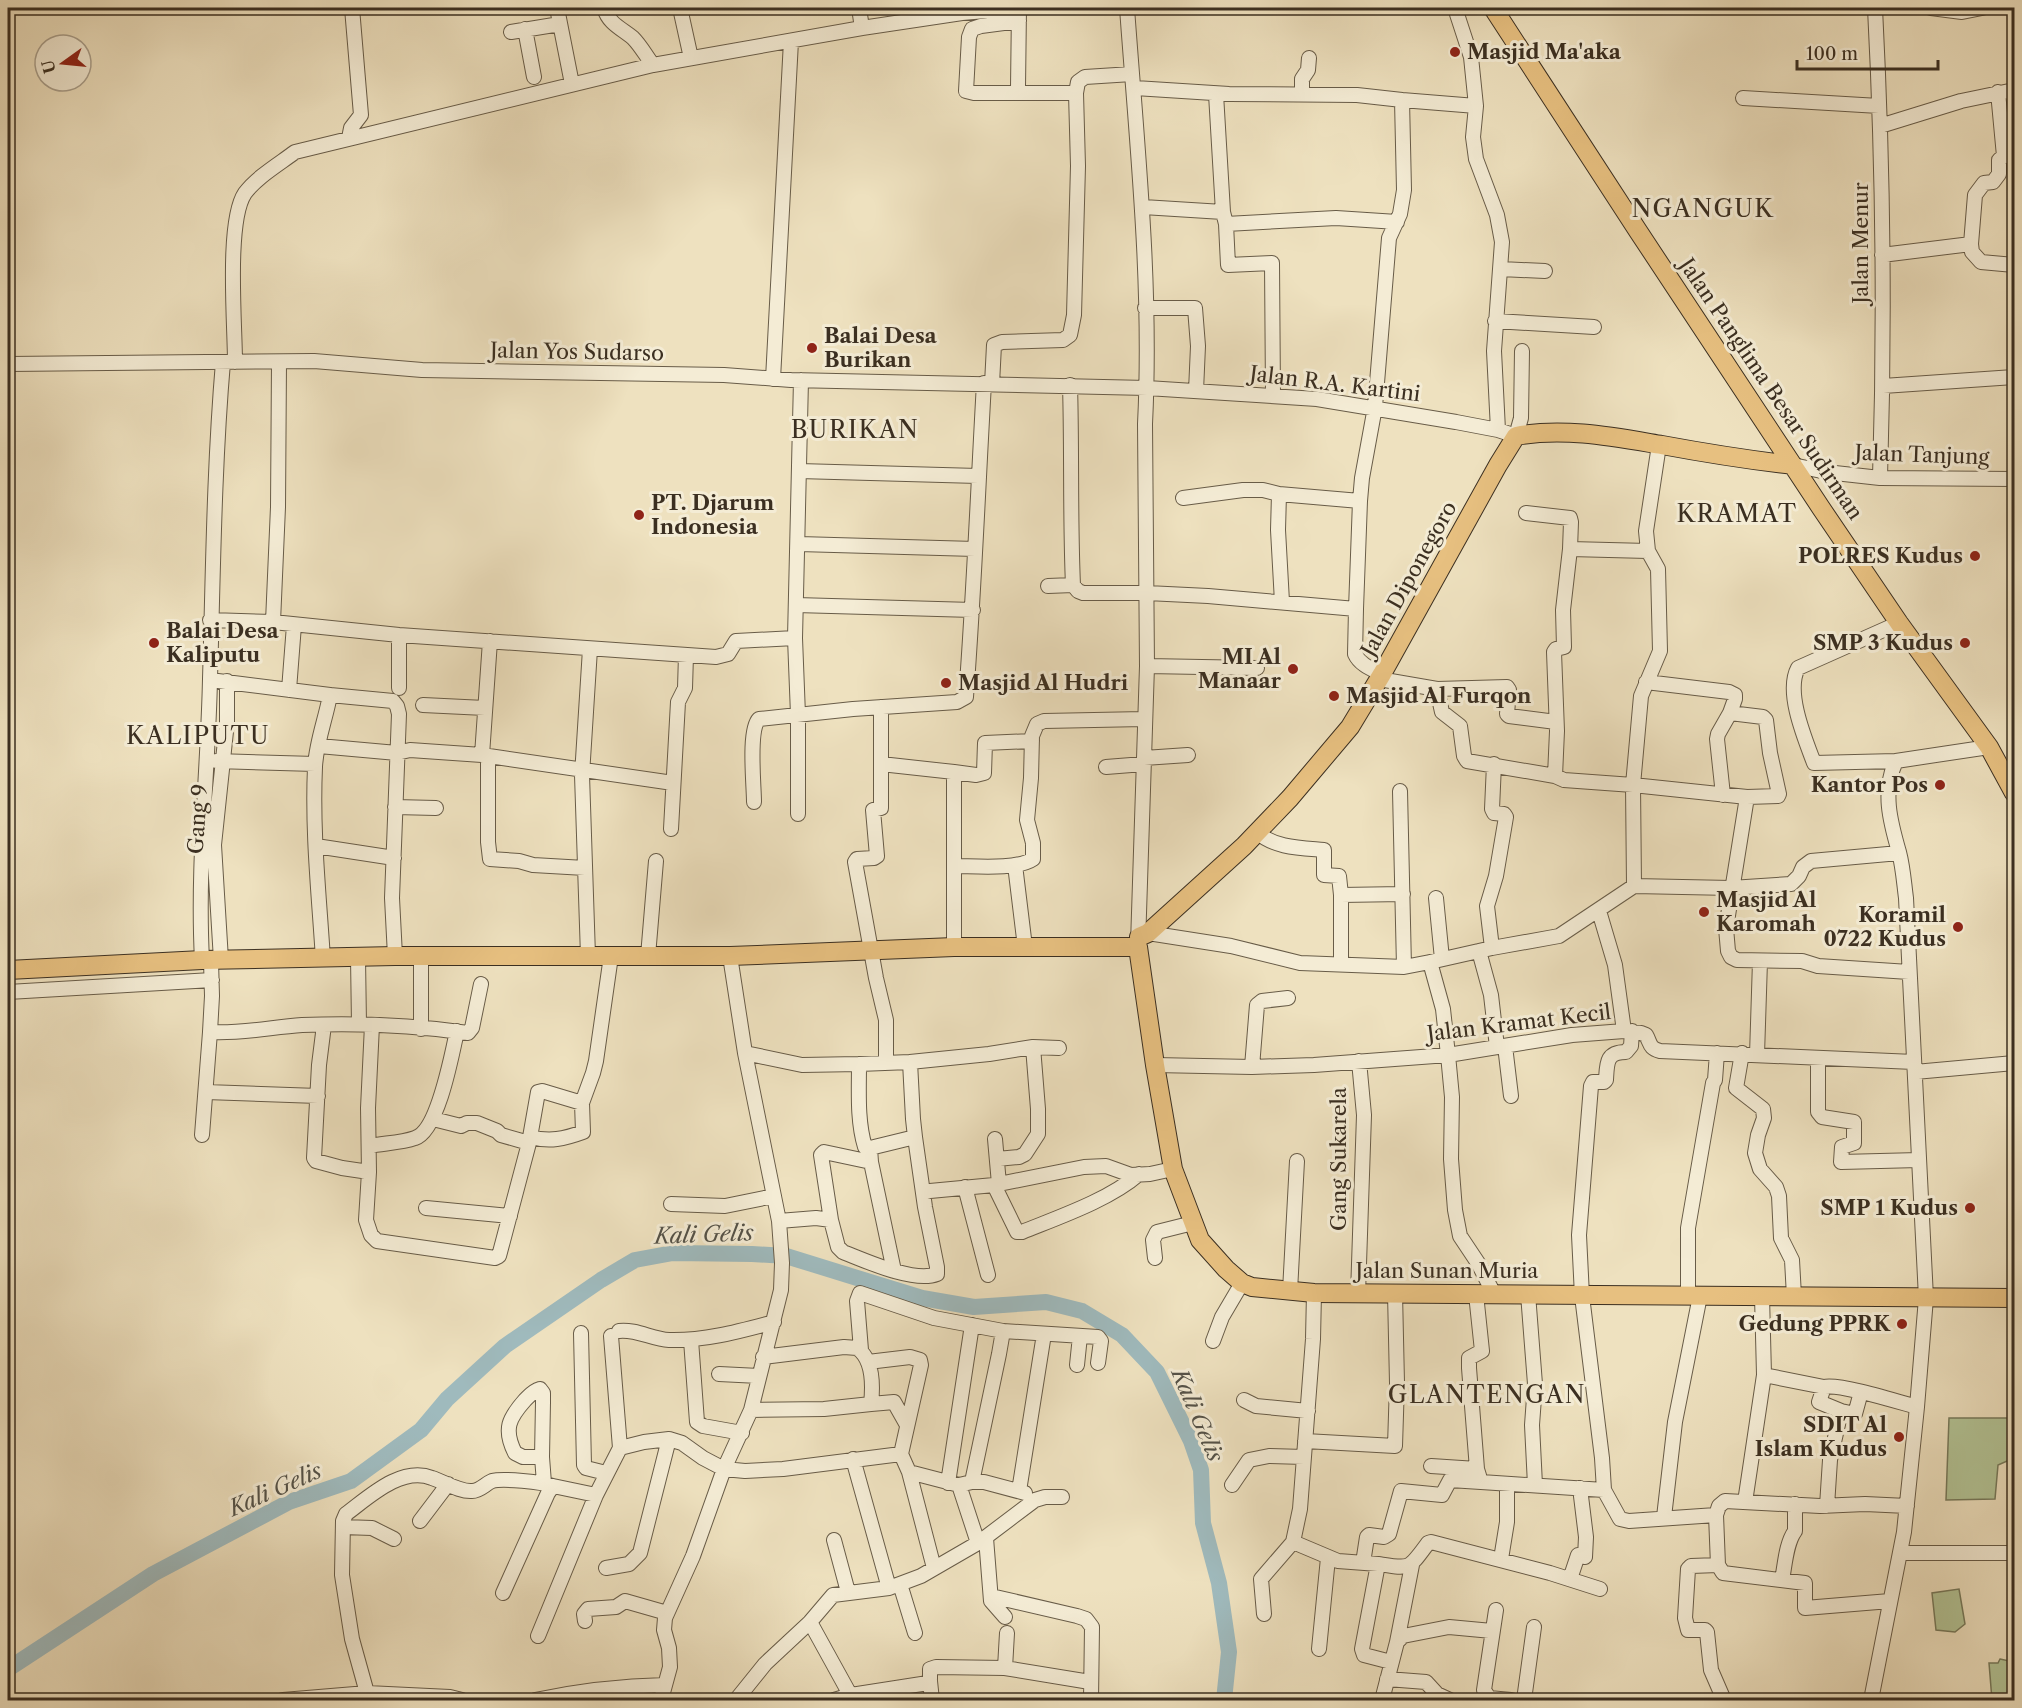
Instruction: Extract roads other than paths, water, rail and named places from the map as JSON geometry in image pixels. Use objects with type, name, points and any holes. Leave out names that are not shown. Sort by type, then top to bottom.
[{"type":"main road","name":"Jalan Panglima Besar Sudirman","points":[[1493,8],[1638,231],[1899,623],[1989,747],[2014,793]]},
{"type":"main road","points":[[1516,436],[1560,432],[1606,436],[1760,462],[1793,465]]},
{"type":"main road","name":"Jalan Diponegoro","points":[[1142,939],[1257,832],[1290,798],[1350,727],[1516,436]]},
{"type":"main road","points":[[8,970],[211,960],[395,956],[730,956],[954,947],[1025,947],[1142,939],[1155,1065],[1173,1169],[1200,1240],[1242,1283]]},
{"type":"main road","name":"Jalan Sunan Muria","points":[[1242,1283],[1252,1287],[1290,1291],[1358,1294],[2014,1298]]},
{"type":"street","points":[[349,138],[351,128],[361,115],[352,8]]},
{"type":"street","points":[[557,8],[572,84]]},
{"type":"street","points":[[604,8],[607,16],[616,26],[639,45],[652,65]]},
{"type":"street","points":[[680,8],[691,58]]},
{"type":"street","points":[[859,8],[862,28]]},
{"type":"street","points":[[1127,8],[1143,207],[1147,388],[1145,424],[1147,666],[1144,719],[1142,939],[1231,946],[1300,963],[1404,966],[1559,936],[1634,886],[1731,888],[1791,884],[1810,861],[1899,854]]},
{"type":"street","points":[[1455,8],[1471,57],[1476,106],[1473,137],[1476,159],[1497,215],[1502,242],[1495,321],[1498,430]]},
{"type":"street","name":"Jalan Menur","points":[[1875,8],[1882,255],[1883,386],[1880,478]]},
{"type":"street","points":[[1931,8],[1962,12],[1982,8]]},
{"type":"street","points":[[202,1135],[212,980],[211,960],[199,909],[219,413],[229,362],[236,224],[245,194],[258,180],[295,152],[652,65],[862,28],[962,14],[1019,13]]},
{"type":"street","points":[[1019,13],[1018,87],[1021,93]]},
{"type":"street","points":[[1019,13],[972,29],[969,37],[966,91],[974,93],[1076,93]]},
{"type":"street","points":[[511,32],[560,24]]},
{"type":"street","points":[[525,29],[534,76]]},
{"type":"street","points":[[773,379],[791,41]]},
{"type":"street","points":[[1302,94],[1302,79],[1307,73],[1309,58]]},
{"type":"street","points":[[754,802],[754,736],[756,722],[761,718],[957,702],[966,696],[973,610],[978,476],[994,345],[1002,342],[1063,340],[1070,335],[1074,315],[1076,252],[1078,166],[1076,93],[1078,82],[1085,77],[1132,74]]},
{"type":"street","points":[[1135,88],[1216,94],[1357,95],[1476,106]]},
{"type":"street","points":[[1880,126],[1961,101],[2014,90]]},
{"type":"street","points":[[1998,92],[2009,156],[1999,160],[1999,174],[1994,182],[1984,183],[1976,195],[1971,243],[1972,252],[1981,262],[2014,265]]},
{"type":"street","points":[[1216,94],[1228,265],[1272,264],[1273,396]]},
{"type":"street","points":[[1743,98],[1879,106]]},
{"type":"street","points":[[1402,100],[1404,190],[1397,222],[1389,238],[1375,407],[1362,478],[1355,654],[1358,660],[1381,676],[1437,689],[1507,687],[1509,690],[1507,714],[1509,716],[1556,722]]},
{"type":"street","points":[[1143,207],[1225,218],[1336,218],[1397,222]]},
{"type":"street","points":[[1882,255],[1971,243]]},
{"type":"street","points":[[1501,269],[1545,272]]},
{"type":"street","points":[[1145,308],[1195,308],[1198,346],[1196,391]]},
{"type":"street","points":[[1495,321],[1594,327]]},
{"type":"street","points":[[1516,436],[1522,414],[1522,351]]},
{"type":"street","name":"Jalan Yos Sudarso","points":[[8,364],[314,361],[422,370],[724,375],[801,380],[1147,388]]},
{"type":"street","points":[[273,622],[278,507],[279,362]]},
{"type":"street","points":[[1883,386],[2014,377]]},
{"type":"street","points":[[798,814],[795,638],[801,380]]},
{"type":"street","points":[[1070,385],[1072,434],[1070,515],[1073,585],[1078,591],[1083,593],[1147,593],[1356,609]]},
{"type":"street","name":"Jalan R.A. Kartini","points":[[1147,388],[1317,399],[1375,407],[1498,430],[1516,436]]},
{"type":"street","points":[[1634,886],[1633,785],[1641,696],[1660,651],[1658,569],[1648,550],[1646,531],[1659,445]]},
{"type":"street","name":"Jalan Tanjung","points":[[1793,465],[1826,472],[1880,478],[2014,479]]},
{"type":"street","points":[[800,471],[978,476]]},
{"type":"street","points":[[1183,498],[1243,490],[1263,490],[1279,494],[1360,501]]},
{"type":"street","points":[[1279,494],[1282,602]]},
{"type":"street","points":[[1526,513],[1570,518],[1571,522],[1563,610],[1564,647],[1554,652],[1555,777]]},
{"type":"street","points":[[798,544],[975,549]]},
{"type":"street","points":[[1570,549],[1648,550]]},
{"type":"street","points":[[1048,586],[1073,585]]},
{"type":"street","points":[[796,605],[973,610]]},
{"type":"street","points":[[210,620],[273,622],[399,635],[686,655],[724,656],[728,654],[736,641],[795,638]]},
{"type":"street","points":[[1899,623],[1798,668],[1794,675],[1795,698],[1814,763],[1896,761],[1989,747]]},
{"type":"street","points":[[290,690],[294,625]]},
{"type":"street","points":[[399,635],[399,688]]},
{"type":"street","points":[[490,641],[485,708],[490,859],[519,861],[533,865],[585,868]]},
{"type":"street","points":[[588,956],[582,771],[590,649]]},
{"type":"street","points":[[671,830],[678,702],[685,688],[686,655]]},
{"type":"street","points":[[1147,666],[1257,668]]},
{"type":"street","points":[[210,680],[393,701],[397,706],[399,714],[392,898],[395,956]]},
{"type":"street","name":"Gang 9","points":[[211,960],[214,844],[227,722],[227,681]]},
{"type":"street","points":[[1646,682],[1732,693],[1735,699],[1717,739],[1723,795]]},
{"type":"street","points":[[1437,689],[1442,712],[1460,726],[1464,756],[1467,761],[1494,764],[1564,780],[1747,797],[1778,796],[1766,720],[1763,717],[1730,713]]},
{"type":"street","points":[[323,959],[316,846],[315,764],[330,695]]},
{"type":"street","points":[[423,705],[485,708]]},
{"type":"street","points":[[881,707],[881,808],[873,810],[877,856],[855,862],[886,1020],[886,1062]]},
{"type":"street","points":[[954,866],[1015,865],[1029,862],[1034,856],[1033,843],[1027,824],[1032,741],[1034,728],[1040,722],[1144,719]]},
{"type":"street","points":[[881,764],[976,775],[984,773],[985,743],[1032,741]]},
{"type":"street","points":[[319,746],[397,753],[410,750],[485,755],[673,783]]},
{"type":"street","points":[[1106,767],[1188,755]]},
{"type":"street","points":[[1871,1701],[1900,1553],[1917,1407],[1926,1298],[1906,898],[1887,798],[1891,773],[1896,761]]},
{"type":"street","points":[[205,762],[315,764]]},
{"type":"street","points":[[1494,764],[1492,809],[1494,813],[1504,814],[1506,817],[1496,876],[1487,906],[1486,949],[1491,995],[1511,1096]]},
{"type":"street","points":[[954,772],[954,947]]},
{"type":"street","points":[[1400,791],[1404,966]]},
{"type":"street","points":[[1747,797],[1726,927],[1728,951],[1731,957],[1737,960],[1802,962],[1818,966],[1909,972]]},
{"type":"street","points":[[395,807],[436,808]]},
{"type":"street","points":[[1257,832],[1265,840],[1296,848],[1324,850],[1324,875],[1339,876],[1341,964]]},
{"type":"street","points":[[316,846],[394,858]]},
{"type":"street","points":[[648,956],[656,861]]},
{"type":"street","points":[[1015,865],[1025,947]]},
{"type":"street","points":[[1341,895],[1403,894]]},
{"type":"street","points":[[1436,898],[1436,961],[1452,1097],[1451,1160],[1458,1227],[1460,1236],[1478,1263],[1485,1294],[1482,1351],[1469,1358],[1479,1476]]},
{"type":"street","points":[[1599,910],[1615,965],[1631,1046],[1626,1052],[1612,1055],[1607,1063],[1606,1080],[1593,1082],[1591,1086],[1579,1235],[1582,1296],[1604,1490],[1620,1519],[1629,1521],[1716,1515]]},
{"type":"street","points":[[421,1029],[422,956]]},
{"type":"street","points":[[433,1119],[459,1126],[477,1123],[501,1135],[530,1140],[558,1140],[583,1132],[582,1103],[596,1061],[611,956]]},
{"type":"street","points":[[661,1701],[670,1667],[669,1648],[664,1630],[667,1613],[693,1556],[724,1469],[752,1410],[781,1290],[782,1263],[778,1221],[745,1053],[730,956]]},
{"type":"street","points":[[358,958],[366,1025],[369,1172],[366,1220],[371,1235],[378,1241],[495,1258],[501,1253],[530,1140],[540,1090],[582,1103]]},
{"type":"street","points":[[1757,1055],[1760,961]]},
{"type":"street","points":[[8,992],[212,980]]},
{"type":"street","points":[[210,1032],[225,1033],[324,1025],[366,1025],[468,1033],[472,1029],[481,984]]},
{"type":"street","points":[[1252,1067],[1257,1005],[1262,1000],[1288,998]]},
{"type":"street","points":[[324,1025],[315,1160],[342,1168],[369,1172]]},
{"type":"street","name":"Jalan Kramat Kecil","points":[[1155,1065],[1252,1067],[1314,1065],[1448,1055],[1572,1035],[1628,1031],[1646,1035],[1652,1049],[1660,1051],[1742,1053],[1915,1067],[2014,1063]]},
{"type":"street","points":[[369,1146],[416,1138],[426,1132],[442,1091],[457,1032]]},
{"type":"street","points":[[745,1053],[802,1065],[910,1062],[980,1056],[1033,1047],[1059,1048]]},
{"type":"street","points":[[996,1159],[1019,1157],[1025,1154],[1038,1134],[1033,1047]]},
{"type":"street","points":[[1664,1517],[1675,1422],[1694,1296],[1688,1228],[1715,1080],[1716,1053]]},
{"type":"street","points":[[1742,1053],[1736,1088],[1763,1108],[1764,1118],[1755,1153],[1760,1169],[1776,1187],[1779,1196],[1781,1238],[1792,1260],[1794,1296]]},
{"type":"street","points":[[1818,1058],[1818,1112],[1822,1116],[1854,1122],[1854,1143],[1842,1147],[1840,1162],[1919,1161]]},
{"type":"street","name":"Gang Sukarela","points":[[1358,1294],[1364,1115],[1359,1061]]},
{"type":"street","points":[[910,1062],[915,1137],[923,1193],[938,1267],[937,1274],[930,1277],[894,1271],[843,1252],[838,1246],[831,1220],[821,1155],[824,1152],[870,1155],[915,1137]]},
{"type":"street","points":[[859,1064],[862,1135],[864,1146],[870,1155],[894,1271]]},
{"type":"street","points":[[206,1092],[318,1096]]},
{"type":"street","points":[[995,1139],[997,1185],[1017,1232],[1022,1232],[1110,1194],[1128,1184],[1139,1174]]},
{"type":"street","points":[[1290,1291],[1297,1161]]},
{"type":"street","points":[[923,1193],[997,1185],[1084,1167],[1107,1166],[1131,1175],[1173,1169]]},
{"type":"street","points":[[965,1187],[988,1275]]},
{"type":"street","points":[[671,1204],[725,1206],[774,1196]]},
{"type":"street","points":[[426,1208],[510,1216]]},
{"type":"street","points":[[778,1221],[807,1218],[831,1220]]},
{"type":"street","points":[[1155,1258],[1153,1239],[1157,1232],[1193,1223]]},
{"type":"street","points":[[1213,1341],[1222,1317],[1242,1283]]},
{"type":"street","points":[[871,1404],[857,1301],[860,1293],[934,1318],[1003,1331],[1100,1337],[1098,1363]]},
{"type":"street","points":[[1264,1614],[1261,1580],[1293,1542],[1300,1509],[1313,1339],[1314,1293]]},
{"type":"street","points":[[1305,1441],[1395,1446],[1397,1383],[1395,1293]]},
{"type":"street","points":[[1528,1294],[1535,1384],[1532,1425],[1535,1485]]},
{"type":"street","points":[[1745,1502],[1764,1375],[1762,1296]]},
{"type":"street","points":[[538,1636],[596,1495],[620,1448],[615,1334],[626,1330],[666,1340],[691,1340],[774,1322]]},
{"type":"street","points":[[972,1325],[959,1483],[982,1540],[992,1604],[1005,1617]]},
{"type":"street","points":[[959,1483],[999,1354],[1003,1331]]},
{"type":"street","points":[[581,1333],[584,1465],[586,1468],[606,1473]]},
{"type":"street","points":[[1019,1491],[1044,1334]]},
{"type":"street","points":[[1077,1365],[1080,1336]]},
{"type":"street","points":[[691,1340],[698,1422],[703,1426],[742,1433]]},
{"type":"street","points":[[763,1358],[844,1347],[858,1348],[865,1356],[920,1359],[921,1365],[901,1454],[909,1472],[934,1568]]},
{"type":"street","points":[[719,1374],[759,1376]]},
{"type":"street","points":[[1764,1375],[1824,1387],[1829,1385],[1917,1407]]},
{"type":"street","points":[[1824,1387],[1819,1402],[1855,1414],[1862,1392]]},
{"type":"street","points":[[503,1593],[548,1484],[542,1457],[543,1393],[540,1389],[531,1393],[514,1413],[509,1426],[514,1453],[523,1457],[542,1457]]},
{"type":"street","points":[[1244,1400],[1256,1406],[1308,1411]]},
{"type":"street","points":[[752,1410],[824,1409],[894,1402],[907,1425]]},
{"type":"street","points":[[1827,1506],[1830,1460],[1841,1410]]},
{"type":"street","points":[[620,1448],[669,1439],[682,1443],[724,1469],[745,1471],[901,1454]]},
{"type":"street","points":[[606,1568],[629,1564],[640,1553],[669,1439]]},
{"type":"street","points":[[1232,1485],[1249,1460],[1269,1456],[1304,1457]]},
{"type":"street","points":[[853,1459],[895,1586],[915,1633]]},
{"type":"street","points":[[1431,1466],[1507,1484],[1604,1490]]},
{"type":"street","points":[[909,1472],[959,1483],[984,1482],[1041,1498],[1062,1497]]},
{"type":"street","points":[[368,1697],[352,1639],[342,1575],[343,1527],[346,1514],[398,1479],[425,1475],[467,1491],[476,1491],[492,1481],[548,1484],[596,1495]]},
{"type":"street","points":[[1363,1563],[1367,1537],[1369,1535],[1384,1538],[1389,1534],[1401,1491],[1442,1495],[1450,1480],[1479,1476]]},
{"type":"street","points":[[420,1521],[448,1484]]},
{"type":"street","points":[[1501,1559],[1507,1522],[1507,1484]]},
{"type":"street","points":[[1570,1579],[1578,1555],[1586,1557],[1580,1488]]},
{"type":"street","points":[[736,1701],[765,1664],[810,1622],[832,1595],[895,1586],[921,1576],[982,1540],[1028,1505],[1041,1498]]},
{"type":"street","points":[[1890,1601],[1805,1608],[1805,1582],[1723,1573],[1718,1565],[1716,1515],[1719,1506],[1725,1501],[1827,1506],[1865,1504],[1906,1506]]},
{"type":"street","points":[[1782,1580],[1792,1533],[1795,1531],[1795,1504]]},
{"type":"street","points":[[343,1527],[372,1528],[394,1539]]},
{"type":"street","points":[[834,1540],[848,1592]]},
{"type":"street","points":[[1293,1542],[1338,1561],[1404,1568],[1412,1565]]},
{"type":"street","points":[[1382,1701],[1397,1642],[1412,1565],[1428,1543],[1501,1559],[1600,1589]]},
{"type":"street","points":[[1900,1553],[2014,1553]]},
{"type":"street","points":[[1319,1648],[1328,1558]]},
{"type":"street","points":[[1378,1564],[1362,1649],[1364,1655],[1392,1662]]},
{"type":"street","points":[[1718,1565],[1691,1566],[1689,1569],[1685,1618],[1688,1630],[1707,1632],[1711,1670],[1724,1701]]},
{"type":"street","points":[[991,1596],[1086,1619],[1092,1627],[1091,1701]]},
{"type":"street","points":[[585,1621],[584,1614],[588,1609],[616,1607],[625,1601],[667,1613]]},
{"type":"street","points":[[1496,1610],[1484,1690],[1490,1698],[1511,1701]]},
{"type":"street","points":[[810,1622],[852,1698]]},
{"type":"street","points":[[1397,1642],[1403,1636],[1449,1627],[1492,1632]]},
{"type":"street","points":[[1524,1701],[1534,1627]]},
{"type":"street","points":[[1005,1668],[1007,1633]]},
{"type":"street","points":[[932,1701],[930,1669],[936,1667],[1005,1668],[1090,1682]]},
{"type":"street","points":[[1387,1679],[1424,1682],[1429,1684],[1431,1695],[1450,1701]]},
{"type":"street","points":[[834,1701],[916,1686],[930,1681]]},
{"type":"street","points":[[535,1701],[583,1691],[665,1685]]},
{"type":"street","points":[[284,1701],[368,1697],[450,1697],[462,1701]]},
{"type":"waterway","name":"Kali Gelis","points":[[8,1669],[153,1574],[289,1502],[351,1481],[421,1430],[447,1399],[505,1346],[601,1280],[635,1260],[673,1253],[752,1254],[786,1256],[922,1298],[974,1307],[1046,1302],[1082,1311],[1122,1335],[1157,1372],[1191,1441],[1201,1470],[1203,1523],[1219,1583],[1229,1652],[1224,1700]]},
{"type":"place","name":"Masjid Ma'aka","points":[[1455,52]]},
{"type":"place","name":"Balai Desa Burikan","points":[[812,348]]},
{"type":"place","name":"PT. Djarum Indonesia","points":[[639,515]]},
{"type":"place","name":"POLRES Kudus","points":[[1975,556]]},
{"type":"place","name":"Balai Desa Kaliputu","points":[[154,643]]},
{"type":"place","name":"SMP 3 Kudus","points":[[1965,643]]},
{"type":"place","name":"MI Al Manaar","points":[[1293,669]]},
{"type":"place","name":"Masjid Al Hudri","points":[[946,683]]},
{"type":"place","name":"Masjid Al Furqon","points":[[1334,696]]},
{"type":"place","name":"Kantor Pos","points":[[1940,785]]},
{"type":"place","name":"Masjid Al Karomah","points":[[1704,912]]},
{"type":"place","name":"Koramil 0722 Kudus","points":[[1958,927]]},
{"type":"place","name":"SMP 1 Kudus","points":[[1970,1208]]},
{"type":"place","name":"Gedung PPRK","points":[[1902,1324]]},
{"type":"place","name":"SDIT Al Islam Kudus","points":[[1899,1437]]},
{"type":"district","name":"NGANGUK","points":[[1703,209]]},
{"type":"district","name":"BURIKAN","points":[[855,430]]},
{"type":"district","name":"KRAMAT","points":[[1737,514]]},
{"type":"district","name":"KALIPUTU","points":[[198,736]]},
{"type":"district","name":"GLANTENGAN","points":[[1487,1395]]}]
